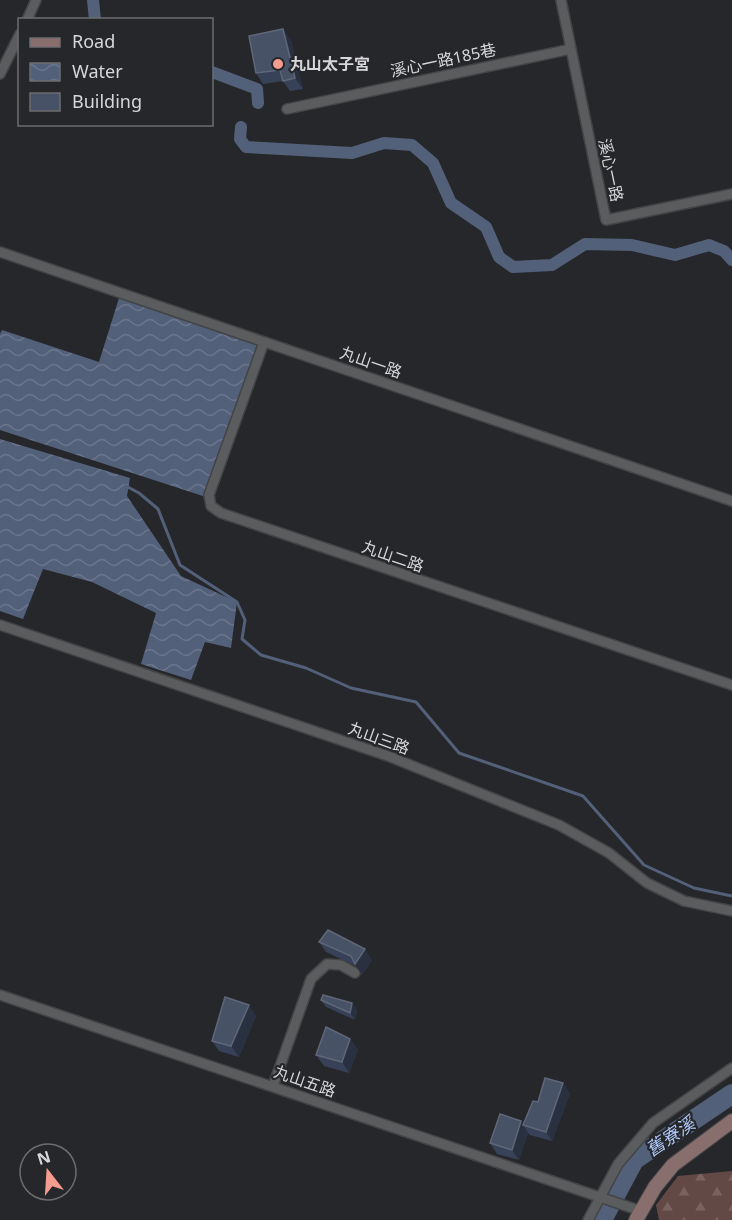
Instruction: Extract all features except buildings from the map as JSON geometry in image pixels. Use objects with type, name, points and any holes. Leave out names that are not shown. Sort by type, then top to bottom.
[{"type":"street","points":[[28,18],[36,0]]},
{"type":"street","name":"溪心一路","points":[[561,0],[606,220],[732,194]]},
{"type":"street","points":[[0,74],[18,38]]},
{"type":"street","name":"溪心一路185巷","points":[[287,109],[571,49]]},
{"type":"street","name":"丸山一路","points":[[0,252],[732,501]]},
{"type":"street","name":"丸山二路","points":[[264,342],[209,495],[211,506],[221,513],[732,685]]},
{"type":"street","name":"丸山三路","points":[[0,625],[388,756],[559,825],[609,853],[647,884],[684,901],[732,911]]},
{"type":"street","points":[[273,1086],[310,980],[327,964],[341,965],[355,972]]},
{"type":"street","name":"丸山五路","points":[[0,995],[600,1197],[639,1214]]},
{"type":"street","points":[[588,1220],[618,1164],[653,1123],[732,1068]]},
{"type":"street","points":[[639,1214],[673,1165],[732,1121]]},
{"type":"green space","points":[[732,1171],[732,1220],[659,1220],[656,1205],[678,1176]]},
{"type":"water","points":[[119,298],[257,344],[206,497],[0,430],[0,334],[2,330],[99,362]]},
{"type":"water","points":[[0,439],[130,478],[127,496],[181,576],[237,602],[231,648],[205,642],[191,680],[141,664],[156,613],[92,582],[43,569],[23,619],[0,611]]},
{"type":"waterway","points":[[93,0],[95,18]]},
{"type":"waterway","points":[[213,72],[257,89],[258,103]]},
{"type":"waterway","points":[[241,127],[240,139],[246,147],[352,153],[384,143],[412,145],[433,163],[451,203],[486,227],[499,257],[513,267],[552,265],[585,244],[632,245],[675,255],[709,245],[724,251],[732,260]]},
{"type":"waterway","points":[[126,486],[139,493],[158,509],[180,565],[237,602],[245,620],[242,639],[261,655],[306,668],[351,688],[416,702],[459,753],[583,796],[644,865],[694,888],[732,896]]},
{"type":"waterway","name":"舊寮溪","points":[[602,1220],[634,1160],[732,1094]]},
{"type":"place","name":"丸山太子宮","points":[[278,64]]}]
